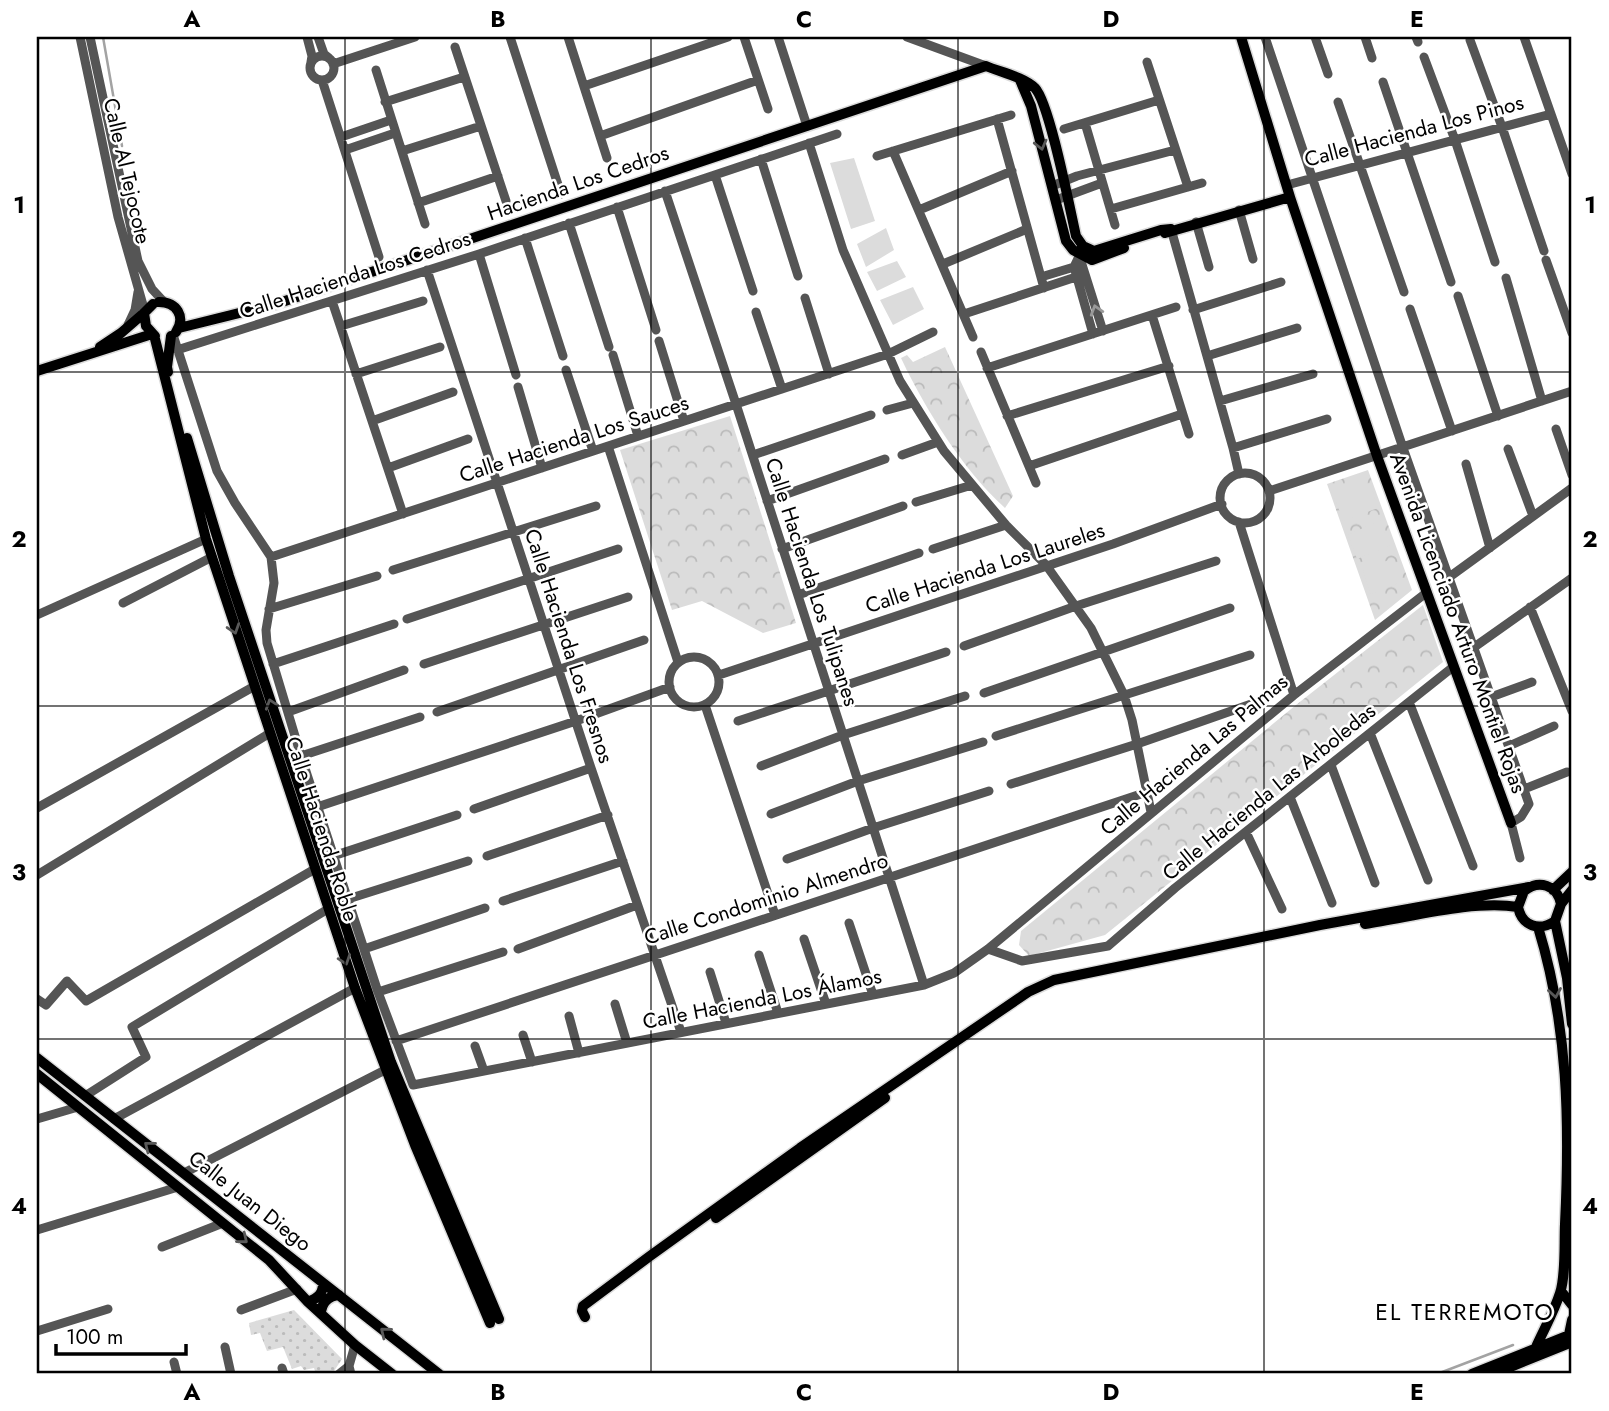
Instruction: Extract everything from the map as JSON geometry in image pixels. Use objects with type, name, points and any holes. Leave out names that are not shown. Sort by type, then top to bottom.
[{"type":"main road","name":"Avenida Licenciado Arturo Montiel Rojas","points":[[1241,37],[1290,197],[1377,456],[1511,823]]},
{"type":"main road","points":[[986,66],[1020,80],[1035,88],[1039,94],[1064,181],[1061,198]]},
{"type":"main road","name":"Hacienda Los Cedros","points":[[174,333],[276,304],[986,66]]},
{"type":"main road","points":[[1020,80],[1031,106],[1052,186],[1061,198],[1081,250]]},
{"type":"main road","name":"Calle Hacienda Los Pinos","points":[[1081,250],[1094,250],[1290,197]]},
{"type":"main road","points":[[83,357],[121,333],[153,307],[170,303],[179,311],[181,316],[174,333],[159,338],[153,335],[146,326],[153,307]]},
{"type":"main road","name":"Calle Hacienda Roble","points":[[153,335],[206,539],[355,988],[386,1070],[494,1321],[391,1062],[229,576],[167,366],[174,333]]},
{"type":"main road","points":[[37,371],[153,335]]},
{"type":"main road","points":[[1553,890],[1572,872]]},
{"type":"main road","points":[[1518,907],[1476,906],[1321,930],[1056,986],[1030,998],[987,1027],[653,1260],[599,1302],[585,1317],[582,1311],[587,1303],[800,1148],[1028,992],[1054,980],[1320,925],[1541,884],[1553,890],[1561,904]]},
{"type":"main road","points":[[1529,887],[1520,895],[1518,907],[1522,919],[1538,927],[1549,962],[1561,1025],[1566,1084],[1568,1173],[1561,1291],[1536,1347]]},
{"type":"main road","points":[[1538,927],[1555,921],[1561,904],[1572,890]]},
{"type":"main road","points":[[1555,921],[1567,978],[1572,1024]]},
{"type":"main road","name":"Calle Juan Diego","points":[[37,1058],[439,1374]]},
{"type":"main road","name":"Calle Juan Diego","points":[[37,1074],[269,1260],[308,1302],[392,1374]]},
{"type":"main road","points":[[308,1302],[320,1296],[323,1283]]},
{"type":"main road","points":[[1561,1291],[1572,1306]]},
{"type":"main road","points":[[321,1313],[325,1301],[339,1295]]},
{"type":"main road","points":[[1493,1374],[1567,1344],[1572,1320]]},
{"type":"main road","points":[[1472,1374],[1570,1335]]},
{"type":"main road","points":[[1508,1374],[1572,1348]]},
{"type":"street","name":"Calle Al Tejocote","points":[[80,37],[118,217],[138,291],[153,307]]},
{"type":"street","name":"Calle Al Tejocote","points":[[90,37],[138,261],[152,289],[153,307]]},
{"type":"street","points":[[307,37],[313,75],[322,80],[379,257]]},
{"type":"street","points":[[318,37],[324,54],[331,61],[331,76],[322,80]]},
{"type":"street","points":[[311,64],[318,56],[331,61],[415,37]]},
{"type":"street","points":[[510,37],[561,194]]},
{"type":"street","points":[[568,37],[607,158]]},
{"type":"street","points":[[584,86],[728,37]]},
{"type":"street","points":[[744,37],[768,109]]},
{"type":"street","points":[[778,37],[807,126]]},
{"type":"street","points":[[907,37],[986,66]]},
{"type":"street","name":"Avenida Licenciado Arturo Montiel Rojas","points":[[1265,37],[1403,448],[1530,804],[1527,811],[1511,823]]},
{"type":"street","points":[[1315,37],[1328,74]]},
{"type":"street","points":[[1365,37],[1372,58]]},
{"type":"street","points":[[1524,37],[1572,174]]},
{"type":"street","points":[[1470,40],[1572,333]]},
{"type":"street","points":[[455,47],[506,201]]},
{"type":"street","points":[[1424,57],[1455,140],[1495,262]]},
{"type":"street","points":[[1147,62],[1188,187]]},
{"type":"street","points":[[376,70],[425,224]]},
{"type":"street","points":[[386,102],[464,77]]},
{"type":"street","points":[[600,136],[758,80]]},
{"type":"street","points":[[1383,82],[1451,282]]},
{"type":"street","points":[[1064,130],[1159,100]]},
{"type":"street","points":[[1338,102],[1404,292]]},
{"type":"street","name":"Calle Hacienda Los Pinos","points":[[1287,185],[1551,114]]},
{"type":"street","points":[[877,156],[1011,115]]},
{"type":"street","points":[[997,119],[1044,288]]},
{"type":"street","points":[[341,137],[391,120]]},
{"type":"street","points":[[1086,123],[1115,225]]},
{"type":"street","points":[[402,151],[481,126]]},
{"type":"street","points":[[345,150],[395,133]]},
{"type":"street","name":"Calle Hacienda Los Cedros","points":[[177,350],[479,254],[837,134]]},
{"type":"street","points":[[809,144],[843,250],[900,381],[938,442],[972,485],[1006,525],[1046,565],[1076,606],[1103,652],[1124,695],[1151,813]]},
{"type":"street","points":[[1052,186],[1098,170],[1175,150]]},
{"type":"street","points":[[893,151],[973,337]]},
{"type":"street","points":[[761,159],[797,276]]},
{"type":"street","points":[[919,210],[1012,171]]},
{"type":"street","points":[[715,175],[753,291]]},
{"type":"street","points":[[418,203],[498,176]]},
{"type":"street","points":[[1061,198],[1102,183]]},
{"type":"street","points":[[1111,209],[1202,183]]},
{"type":"street","name":"Calle Hacienda Los Tulipanes","points":[[665,191],[924,985]]},
{"type":"street","points":[[617,207],[656,330]]},
{"type":"street","points":[[1239,210],[1253,259]]},
{"type":"street","points":[[1196,222],[1209,267]]},
{"type":"street","points":[[569,223],[638,436]]},
{"type":"street","points":[[943,264],[1027,229]]},
{"type":"street","points":[[1171,229],[1238,474]]},
{"type":"street","points":[[525,238],[563,356]]},
{"type":"street","points":[[1081,250],[1075,272],[1085,290]]},
{"type":"street","points":[[1081,250],[1085,290],[1098,332]]},
{"type":"street","points":[[479,254],[516,375]]},
{"type":"street","name":"Calle Hacienda Los Fresnos","points":[[427,270],[681,1032]]},
{"type":"street","points":[[1041,277],[1075,272]]},
{"type":"street","points":[[964,314],[1044,288],[1075,272]]},
{"type":"street","points":[[1506,278],[1542,401]]},
{"type":"street","points":[[1193,310],[1281,282]]},
{"type":"street","points":[[121,333],[130,323],[138,291]]},
{"type":"street","points":[[1458,296],[1499,416]]},
{"type":"street","points":[[805,298],[829,374]]},
{"type":"street","points":[[332,301],[403,514]]},
{"type":"street","points":[[341,326],[423,301]]},
{"type":"street","points":[[987,368],[1176,307]]},
{"type":"street","points":[[1410,309],[1452,431]]},
{"type":"street","points":[[756,312],[782,389]]},
{"type":"street","points":[[1153,315],[1189,434]]},
{"type":"street","points":[[1207,356],[1297,328]]},
{"type":"street","name":"Calle Hacienda Los Sauces","points":[[271,557],[888,354],[933,332]]},
{"type":"street","points":[[174,333],[177,350],[217,471],[234,503],[271,557]]},
{"type":"street","points":[[659,341],[684,421]]},
{"type":"street","points":[[356,374],[440,347]]},
{"type":"street","points":[[981,352],[1036,483]]},
{"type":"street","points":[[1007,416],[1169,366]]},
{"type":"street","points":[[566,370],[593,451]]},
{"type":"street","points":[[1220,401],[1313,374]]},
{"type":"street","points":[[518,387],[542,468]]},
{"type":"street","points":[[1269,491],[1572,391]]},
{"type":"street","points":[[372,421],[453,392]]},
{"type":"street","points":[[887,410],[913,402]]},
{"type":"street","points":[[1029,466],[1182,414]]},
{"type":"street","points":[[752,455],[871,415]]},
{"type":"street","points":[[1233,448],[1327,419]]},
{"type":"street","points":[[1556,429],[1572,475]]},
{"type":"street","points":[[388,468],[468,439]]},
{"type":"street","points":[[902,454],[938,442]]},
{"type":"street","points":[[608,446],[678,662]]},
{"type":"street","points":[[1508,449],[1533,516]]},
{"type":"street","points":[[767,501],[886,459]]},
{"type":"street","points":[[1466,464],[1490,548]]},
{"type":"street","points":[[1238,474],[1258,476],[1269,491],[1269,506],[1265,513],[1254,521],[1239,522],[1228,515],[1222,504],[1222,489],[1226,482],[1238,474]]},
{"type":"street","points":[[916,502],[972,485]]},
{"type":"street","points":[[1448,578],[1572,488]]},
{"type":"street","name":"Calle Hacienda Los Laureles","points":[[719,676],[1222,504]]},
{"type":"street","points":[[393,570],[596,506]]},
{"type":"street","points":[[782,549],[903,506]]},
{"type":"street","points":[[1239,522],[1294,695]]},
{"type":"street","points":[[933,549],[1006,525]]},
{"type":"street","points":[[37,615],[206,539]]},
{"type":"street","points":[[407,619],[618,549]]},
{"type":"street","points":[[797,595],[919,554]]},
{"type":"street","points":[[123,603],[212,557]]},
{"type":"street","name":"Calle Hacienda Roble","points":[[271,557],[274,583],[266,630],[273,664],[378,992],[413,1085]]},
{"type":"street","points":[[964,646],[1076,606],[1216,561]]},
{"type":"street","points":[[269,609],[377,576]]},
{"type":"street","points":[[1473,648],[1572,578]]},
{"type":"street","name":"Calle Hacienda Las Palmas","points":[[988,949],[1294,695],[1426,593]]},
{"type":"street","points":[[424,664],[628,597]]},
{"type":"street","points":[[1530,607],[1572,711]]},
{"type":"street","points":[[984,693],[1230,608]]},
{"type":"street","points":[[273,664],[394,624]]},
{"type":"street","points":[[437,712],[644,640]]},
{"type":"street","points":[[738,721],[946,652]]},
{"type":"street","points":[[996,736],[1250,655]]},
{"type":"street","points":[[687,657],[707,660],[719,676],[719,687],[714,697],[705,705],[688,706],[673,695],[670,687],[671,674],[678,662],[687,657]]},
{"type":"street","name":"Calle Hacienda Las Arboledas","points":[[988,949],[1022,961],[1108,946],[1453,667]]},
{"type":"street","points":[[288,712],[404,670]]},
{"type":"street","points":[[1491,697],[1532,682]]},
{"type":"street","points":[[37,808],[253,687]]},
{"type":"street","points":[[317,807],[670,687]]},
{"type":"street","points":[[761,766],[843,735],[965,696]]},
{"type":"street","points":[[1012,784],[1257,702]]},
{"type":"street","points":[[1409,702],[1473,866]]},
{"type":"street","points":[[705,705],[775,915]]},
{"type":"street","points":[[301,756],[420,717]]},
{"type":"street","points":[[1509,746],[1554,726]]},
{"type":"street","points":[[37,875],[270,733]]},
{"type":"street","points":[[1370,733],[1428,880]]},
{"type":"street","points":[[771,814],[858,781],[983,743]]},
{"type":"street","points":[[1331,765],[1375,883]]},
{"type":"street","points":[[474,809],[591,768]]},
{"type":"street","points":[[1524,789],[1567,772]]},
{"type":"street","points":[[787,859],[873,828],[989,792]]},
{"type":"street","name":"Calle Condominio Almendro","points":[[396,1041],[1147,792]]},
{"type":"street","points":[[1290,797],[1332,903]]},
{"type":"street","points":[[333,856],[457,815]]},
{"type":"street","points":[[487,856],[607,815]]},
{"type":"street","points":[[1511,823],[1520,858]]},
{"type":"street","points":[[1246,832],[1282,909]]},
{"type":"street","points":[[348,900],[468,861]]},
{"type":"street","points":[[503,901],[623,861]]},
{"type":"street","points":[[37,999],[46,1005],[67,981],[86,1001],[315,869]]},
{"type":"street","points":[[518,948],[637,905]]},
{"type":"street","points":[[364,949],[485,908]]},
{"type":"street","points":[[85,1096],[146,1057],[132,1027],[328,909]]},
{"type":"street","points":[[849,923],[873,995]]},
{"type":"street","points":[[804,939],[826,1004]]},
{"type":"street","name":"Calle Hacienda Los Álamos","points":[[413,1085],[924,985],[954,973],[988,949]]},
{"type":"street","points":[[378,992],[503,952]]},
{"type":"street","points":[[759,955],[778,1013]]},
{"type":"street","points":[[710,972],[726,1024]]},
{"type":"street","points":[[114,1119],[355,988]]},
{"type":"street","points":[[615,1004],[627,1043]]},
{"type":"street","points":[[569,1016],[579,1052]]},
{"type":"street","points":[[523,1035],[532,1062]]},
{"type":"street","points":[[475,1046],[484,1072]]},
{"type":"street","points":[[184,1173],[386,1070]]},
{"type":"street","points":[[37,1119],[78,1107]]},
{"type":"street","points":[[37,1230],[178,1187]]},
{"type":"street","points":[[162,1247],[223,1223]]},
{"type":"street","points":[[241,1310],[297,1289]]},
{"type":"street","points":[[37,1331],[108,1309]]},
{"type":"street","points":[[338,1374],[350,1370],[355,1345]]},
{"type":"street","points":[[225,1347],[231,1374]]},
{"type":"street","points":[[174,1362],[177,1374]]},
{"type":"green space","points":[[854,158],[875,221],[851,229],[830,163]]},
{"type":"green space","points":[[886,228],[894,250],[866,267],[857,244]]},
{"type":"green space","points":[[897,261],[906,277],[877,291],[867,272]]},
{"type":"green space","points":[[913,287],[924,309],[893,325],[880,300]]},
{"type":"green space","points":[[945,347],[1013,496],[1005,508],[974,476],[946,438],[921,398],[901,358],[907,355],[913,362]]},
{"type":"green space","points":[[730,416],[796,623],[763,633],[702,601],[672,610],[620,450]]},
{"type":"green space","points":[[1368,470],[1412,590],[1375,620],[1327,484]]},
{"type":"green space","points":[[1370,483],[1378,508],[1343,521],[1334,496]]},
{"type":"green space","points":[[1380,520],[1390,546],[1357,559],[1348,535]]},
{"type":"green space","points":[[1391,559],[1398,583],[1371,594],[1363,570]]},
{"type":"green space","points":[[1423,605],[1443,662],[1105,935],[1029,956],[1019,945],[1021,931],[1296,705]]},
{"type":"green space","points":[[294,1310],[342,1359],[332,1374],[316,1374],[314,1368],[304,1370],[301,1366],[292,1369],[283,1347],[267,1351],[260,1333],[251,1335],[249,1323]]},
{"type":"waterway","points":[[103,37],[122,146]]},
{"type":"waterway","points":[[1437,1374],[1513,1345]]},
{"type":"district","name":"EL TERREMOTO","points":[[1465,1312]]}]
